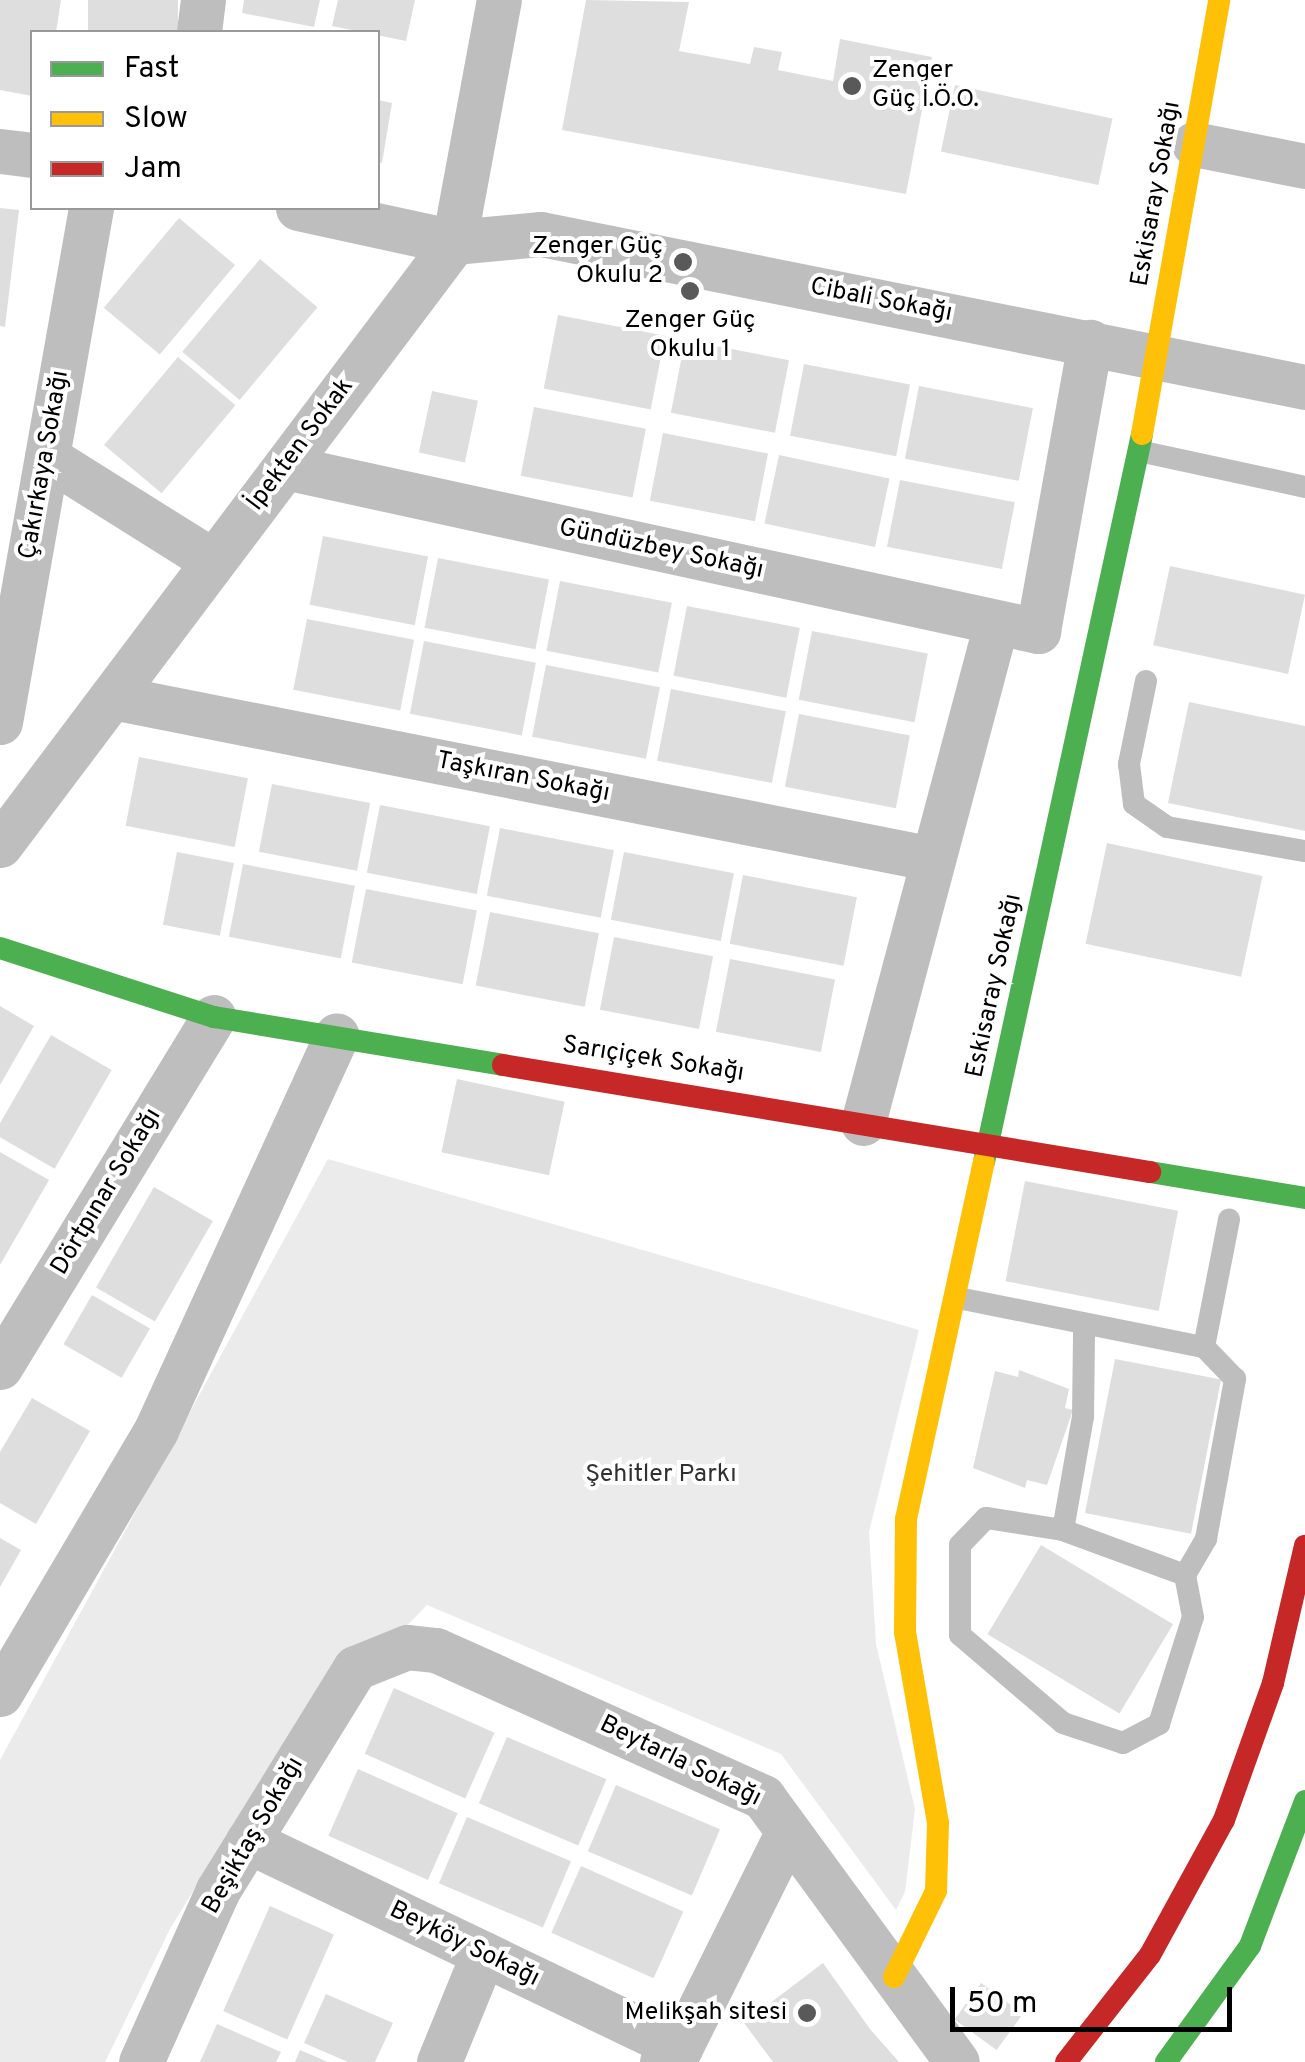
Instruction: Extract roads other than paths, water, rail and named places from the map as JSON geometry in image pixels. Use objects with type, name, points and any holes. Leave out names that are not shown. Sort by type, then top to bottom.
[{"type":"street","points":[[199,30],[204,0]]},
{"type":"street","name":"İpekten Sokak","points":[[0,845],[454,242],[499,0]]},
{"type":"street","name":"Eskisaray Sokağı","points":[[894,1976],[936,1890],[931,1757],[905,1632],[906,1519],[958,1298],[1139,451],[1219,0]]},
{"type":"street","points":[[1194,144],[1305,166]]},
{"type":"street","points":[[0,151],[30,155]]},
{"type":"street","name":"Çakırkaya Sokağı","points":[[0,722],[91,210]]},
{"type":"street","name":"Cibali Sokağı","points":[[307,210],[454,242],[542,234],[1305,387]]},
{"type":"street","points":[[863,1123],[933,858],[1017,628],[1090,342]]},
{"type":"street","points":[[47,457],[214,562]]},
{"type":"street","name":"Gündüzbey Sokağı","points":[[285,467],[1017,628]]},
{"type":"street","name":"Taşkıran Sokağı","points":[[112,697],[933,858]]},
{"type":"street","points":[[0,732],[64,760]]},
{"type":"street","name":"Sarıçiçek Sokağı","points":[[0,948],[214,1017],[1305,1198]]},
{"type":"street","name":"Dörtpınar Sokağı","points":[[0,1367],[214,1017]]},
{"type":"street","points":[[0,1694],[156,1430],[337,1035]]},
{"type":"street","points":[[1066,2062],[1150,1955],[1224,1820],[1273,1684],[1305,1546]]},
{"type":"street","name":"Beytarla Sokağı","points":[[408,1647],[436,1650],[763,1796],[957,2062]]},
{"type":"street","name":"Beşiktaş Sokağı","points":[[141,2062],[248,1841],[355,1668],[408,1647]]},
{"type":"street","points":[[1166,2062],[1250,1946],[1305,1803]]},
{"type":"street","points":[[671,2055],[788,1831]]},
{"type":"street","name":"Beyköy Sokağı","points":[[248,1841],[483,1954],[671,2055]]},
{"type":"street","points":[[439,2062],[483,1954]]},
{"type":"lane","points":[[1139,451],[1305,487]]},
{"type":"lane","points":[[1146,681],[1129,764],[1134,804],[1167,827],[1305,851]]},
{"type":"lane","points":[[1204,1347],[1229,1219]]},
{"type":"lane","points":[[958,1298],[1084,1330],[1204,1347],[1234,1379],[1206,1539],[1185,1576],[1193,1617],[1159,1724],[1123,1742],[1063,1723],[960,1635],[954,1585],[960,1544],[986,1518],[1063,1530],[1185,1576]]},
{"type":"lane","points":[[1063,1530],[1083,1416],[1084,1330]]},
{"type":"place","name":"Zenger Güç İ.Ö.O.","points":[[852,86]]},
{"type":"place","name":"Zenger Güç Okulu 2","points":[[683,262]]},
{"type":"place","name":"Zenger Güç Okulu 1","points":[[690,291]]},
{"type":"place","name":"Melikşah sitesi","points":[[807,2013]]},
{"type":"park label","name":"Şehitler Parkı","points":[[661,1475]]}]
